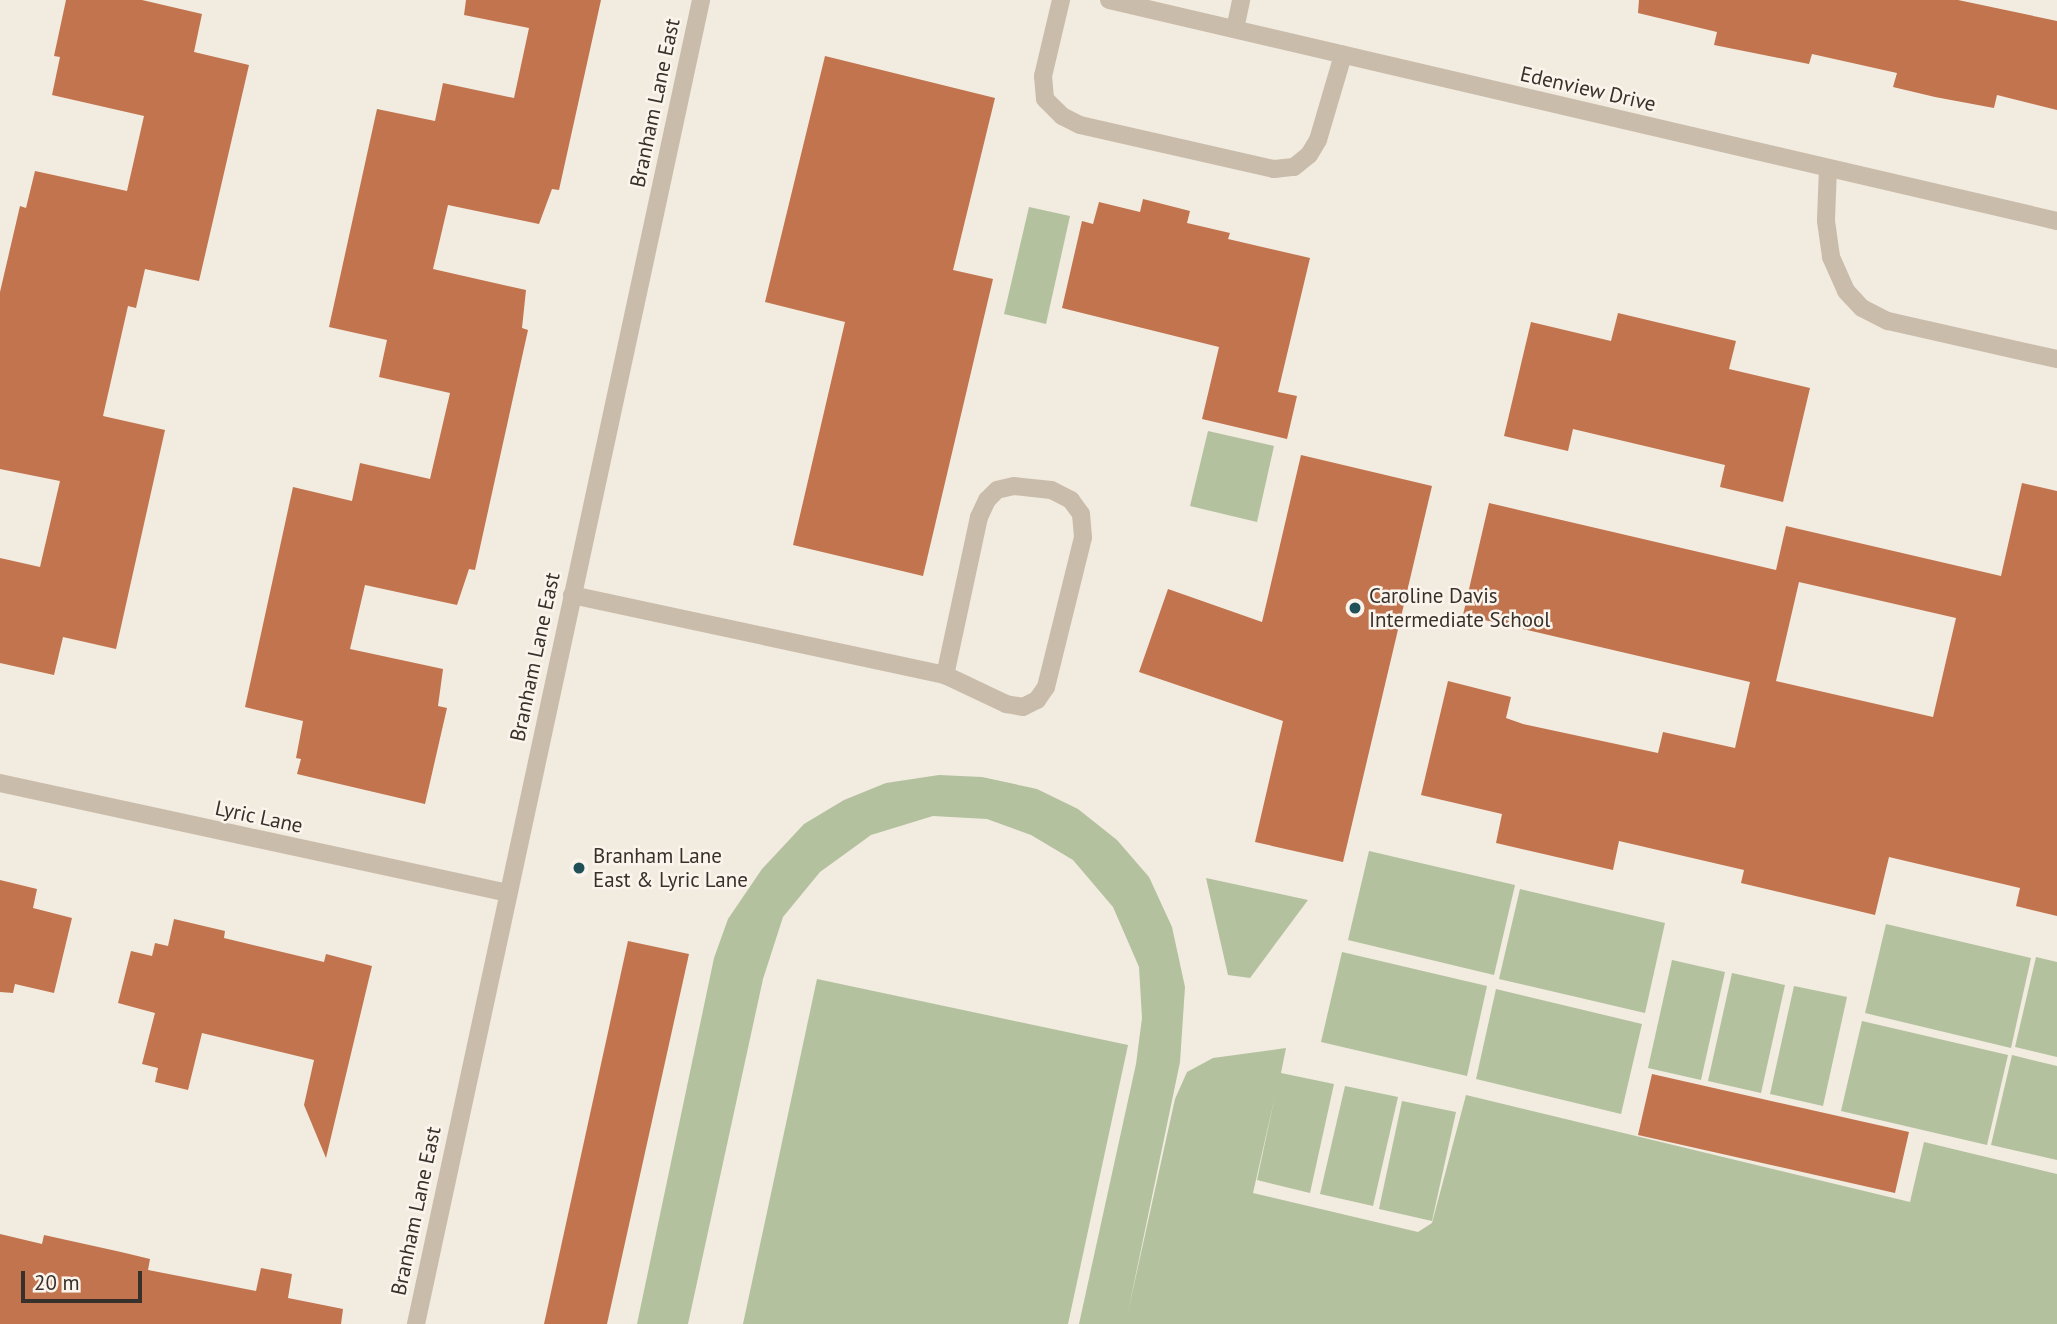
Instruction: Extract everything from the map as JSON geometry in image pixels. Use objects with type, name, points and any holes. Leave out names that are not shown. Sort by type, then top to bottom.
[{"type":"street","name":"Branham Lane East","points":[[416,1324],[701,0]]},
{"type":"street","points":[[1061,0],[1043,76],[1045,99],[1062,117],[1080,125],[1274,169],[1294,167],[1309,155],[1318,140],[1343,55]]},
{"type":"street","name":"Edenview Drive","points":[[1109,0],[2057,221]]},
{"type":"street","points":[[1235,29],[1241,0]]},
{"type":"street","points":[[1828,168],[1826,221],[1831,257],[1846,291],[1862,308],[1888,321],[2057,359]]},
{"type":"street","points":[[572,595],[945,675],[1006,704],[1023,707],[1037,700],[1046,687],[1083,537],[1081,514],[1071,500],[1051,490],[1014,486],[998,491],[987,500],[979,516],[945,675]]},
{"type":"street","name":"Lyric Lane","points":[[0,783],[508,893]]},
{"type":"green space","points":[[1029,207],[1070,216],[1046,324],[1004,314]]},
{"type":"green space","points":[[1208,431],[1274,446],[1257,522],[1190,506]]},
{"type":"green space","points":[[939,775],[982,777],[1037,789],[1078,809],[1117,840],[1149,877],[1172,927],[1185,987],[1180,1062],[1128,1312],[1175,1099],[1187,1072],[1213,1058],[1286,1048],[1281,1073],[1334,1084],[1310,1193],[1257,1180],[1275,1096],[1253,1193],[1418,1232],[1432,1223],[1466,1095],[1910,1202],[1924,1142],[2057,1174],[2057,1324],[1079,1324],[1136,1064],[1142,1018],[1139,967],[1113,907],[1073,860],[1031,835],[987,819],[933,816],[871,835],[820,872],[783,917],[763,979],[688,1324],[637,1324],[714,958],[728,919],[762,869],[804,824],[844,800],[886,783]]},
{"type":"green space","points":[[1369,851],[1515,885],[1494,975],[1348,940]]},
{"type":"green space","points":[[1206,878],[1308,900],[1250,978],[1228,975]]},
{"type":"green space","points":[[1520,889],[1665,923],[1645,1013],[1499,979]]},
{"type":"green space","points":[[1886,924],[2031,958],[2011,1048],[1865,1013]]},
{"type":"green space","points":[[1342,952],[1487,986],[1467,1076],[1321,1042]]},
{"type":"green space","points":[[2036,957],[2057,962],[2057,1057],[2015,1047]]},
{"type":"green space","points":[[1672,960],[1725,972],[1701,1080],[1648,1068]]},
{"type":"green space","points":[[1732,973],[1785,985],[1761,1093],[1708,1081]]},
{"type":"green space","points":[[817,979],[1128,1045],[1068,1324],[743,1324]]},
{"type":"green space","points":[[1794,986],[1847,997],[1823,1106],[1770,1094]]},
{"type":"green space","points":[[1496,989],[1642,1024],[1621,1114],[1476,1079]]},
{"type":"green space","points":[[1862,1021],[2008,1055],[1987,1145],[1841,1111]]},
{"type":"green space","points":[[2012,1055],[2057,1066],[2057,1160],[1991,1145]]},
{"type":"green space","points":[[1345,1086],[1398,1097],[1373,1206],[1320,1194]]},
{"type":"green space","points":[[1402,1101],[1456,1112],[1432,1221],[1379,1209]]},
{"type":"building","points":[[66,0],[142,0],[202,14],[194,52],[249,65],[199,281],[145,269],[136,308],[128,306],[103,416],[165,430],[116,649],[63,637],[54,675],[0,663],[0,558],[40,567],[60,481],[0,469],[0,292],[20,206],[26,208],[35,171],[127,191],[144,116],[52,95],[60,57],[54,56]]},
{"type":"building","points":[[466,0],[601,0],[559,190],[552,189],[539,224],[448,205],[433,269],[526,290],[522,328],[528,330],[475,570],[469,569],[457,605],[365,585],[350,649],[443,669],[438,706],[447,708],[425,804],[297,774],[301,759],[296,758],[303,721],[245,707],[293,487],[352,501],[360,463],[430,479],[450,393],[379,377],[387,340],[329,327],[377,109],[435,121],[443,83],[514,98],[529,28],[464,15]]},
{"type":"building","points":[[1639,0],[1958,0],[2057,21],[2057,110],[1997,95],[1994,108],[1935,97],[1893,87],[1897,73],[1812,54],[1809,64],[1714,45],[1717,32],[1638,13]]},
{"type":"building","points":[[825,56],[995,98],[953,270],[993,279],[923,576],[793,545],[845,322],[765,302]]},
{"type":"building","points":[[1143,199],[1190,211],[1187,223],[1230,233],[1228,239],[1310,258],[1278,392],[1297,396],[1287,439],[1202,419],[1219,347],[1062,308],[1082,221],[1093,224],[1099,202],[1140,212]]},
{"type":"building","points":[[1618,313],[1736,341],[1729,369],[1810,388],[1783,502],[1720,487],[1725,465],[1573,429],[1568,451],[1504,436],[1531,322],[1611,341]]},
{"type":"building","points":[[1301,455],[1432,486],[1343,862],[1255,842],[1283,721],[1139,672],[1168,589],[1262,622]]},
{"type":"building","points":[[2022,483],[2057,491],[2057,916],[2016,906],[2020,888],[1889,857],[1875,915],[1741,883],[1744,870],[1619,841],[1613,870],[1496,843],[1502,814],[1421,795],[1448,681],[1511,697],[1506,718],[1523,724],[1658,753],[1663,732],[1735,748],[1750,682],[1463,615],[1489,503],[1776,570],[1786,526],[2001,576]],"holes":[[[1799,582],[1956,618],[1933,717],[1776,681]]]},
{"type":"building","points":[[0,880],[37,889],[33,908],[72,918],[54,993],[15,984],[13,993],[0,992]]},
{"type":"building","points":[[174,919],[225,931],[224,938],[324,962],[326,954],[372,966],[326,1158],[304,1105],[314,1060],[202,1033],[188,1090],[155,1082],[158,1068],[142,1064],[155,1013],[118,1003],[131,951],[152,956],[155,943],[168,946]]},
{"type":"building","points":[[628,941],[689,954],[607,1324],[544,1324]]},
{"type":"building","points":[[1652,1074],[1909,1132],[1895,1193],[1638,1135]]},
{"type":"building","points":[[0,1234],[42,1244],[44,1235],[121,1252],[150,1259],[148,1270],[256,1291],[261,1268],[292,1274],[288,1298],[343,1309],[341,1324],[0,1324]]},
{"type":"place","name":"Caroline Davis Intermediate School","points":[[1355,608]]},
{"type":"place","name":"Branham Lane East & Lyric Lane","points":[[579,868]]}]
